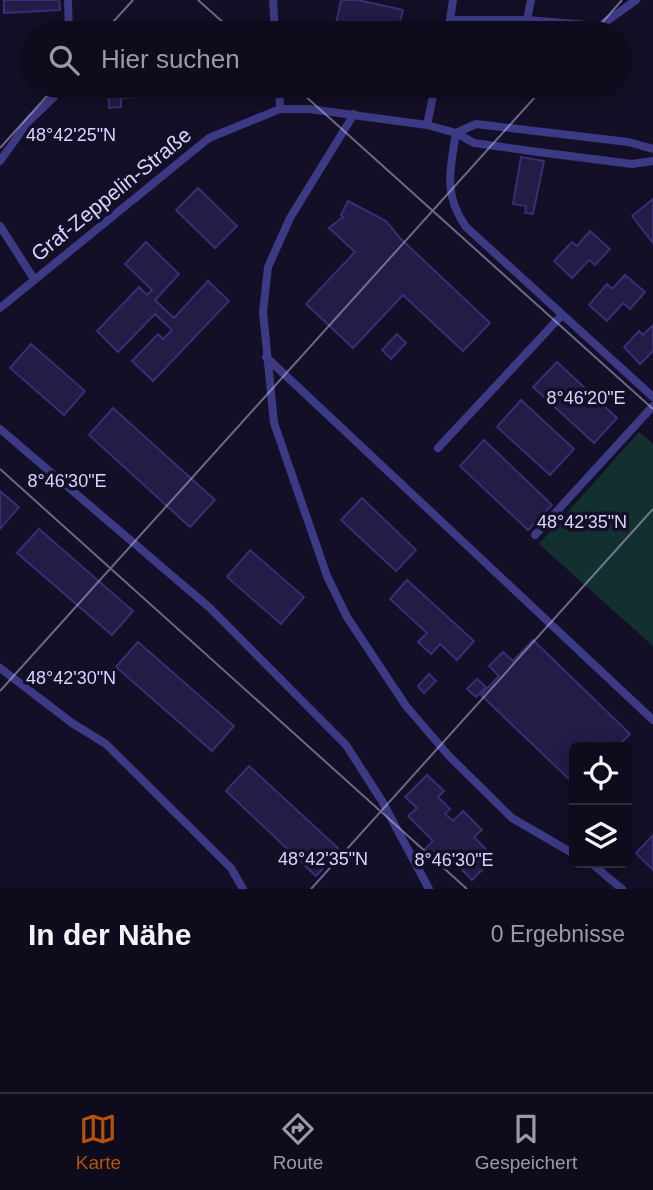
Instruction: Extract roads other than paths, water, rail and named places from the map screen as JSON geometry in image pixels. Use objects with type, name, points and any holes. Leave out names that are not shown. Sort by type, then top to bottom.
[{"type":"lane","points":[[68,0],[69,21]]},
{"type":"lane","points":[[273,0],[274,21]]},
{"type":"lane","points":[[453,0],[450,19],[539,21]]},
{"type":"lane","points":[[527,20],[531,0]]},
{"type":"lane","points":[[607,21],[636,0]]},
{"type":"lane","points":[[0,161],[28,122],[52,98]]},
{"type":"lane","points":[[280,98],[280,109]]},
{"type":"lane","points":[[427,125],[433,98]]},
{"type":"lane","name":"Graf-Zeppelin-Straße","points":[[0,308],[209,138],[280,109],[354,114],[427,125],[456,133],[474,143],[632,164],[653,161]]},
{"type":"lane","points":[[354,114],[290,218],[268,267],[263,312],[274,424],[327,576],[347,617],[406,706],[449,756],[512,818],[569,851]]},
{"type":"lane","name":"Graf-Zeppelin-Straße","points":[[456,133],[476,124],[628,142],[653,149]]},
{"type":"lane","points":[[456,133],[450,188],[457,214],[466,227],[653,397]]},
{"type":"lane","points":[[0,226],[34,279]]},
{"type":"lane","points":[[438,449],[562,315]]},
{"type":"lane","points":[[266,357],[653,720]]},
{"type":"lane","points":[[535,536],[653,406]]},
{"type":"lane","points":[[0,429],[211,608],[346,745],[382,801],[429,889]]},
{"type":"lane","points":[[0,668],[72,723],[106,744],[231,868],[243,889]]},
{"type":"lane","points":[[597,868],[622,889]]},
{"type":"lane","points":[[610,878],[614,889]]}]
